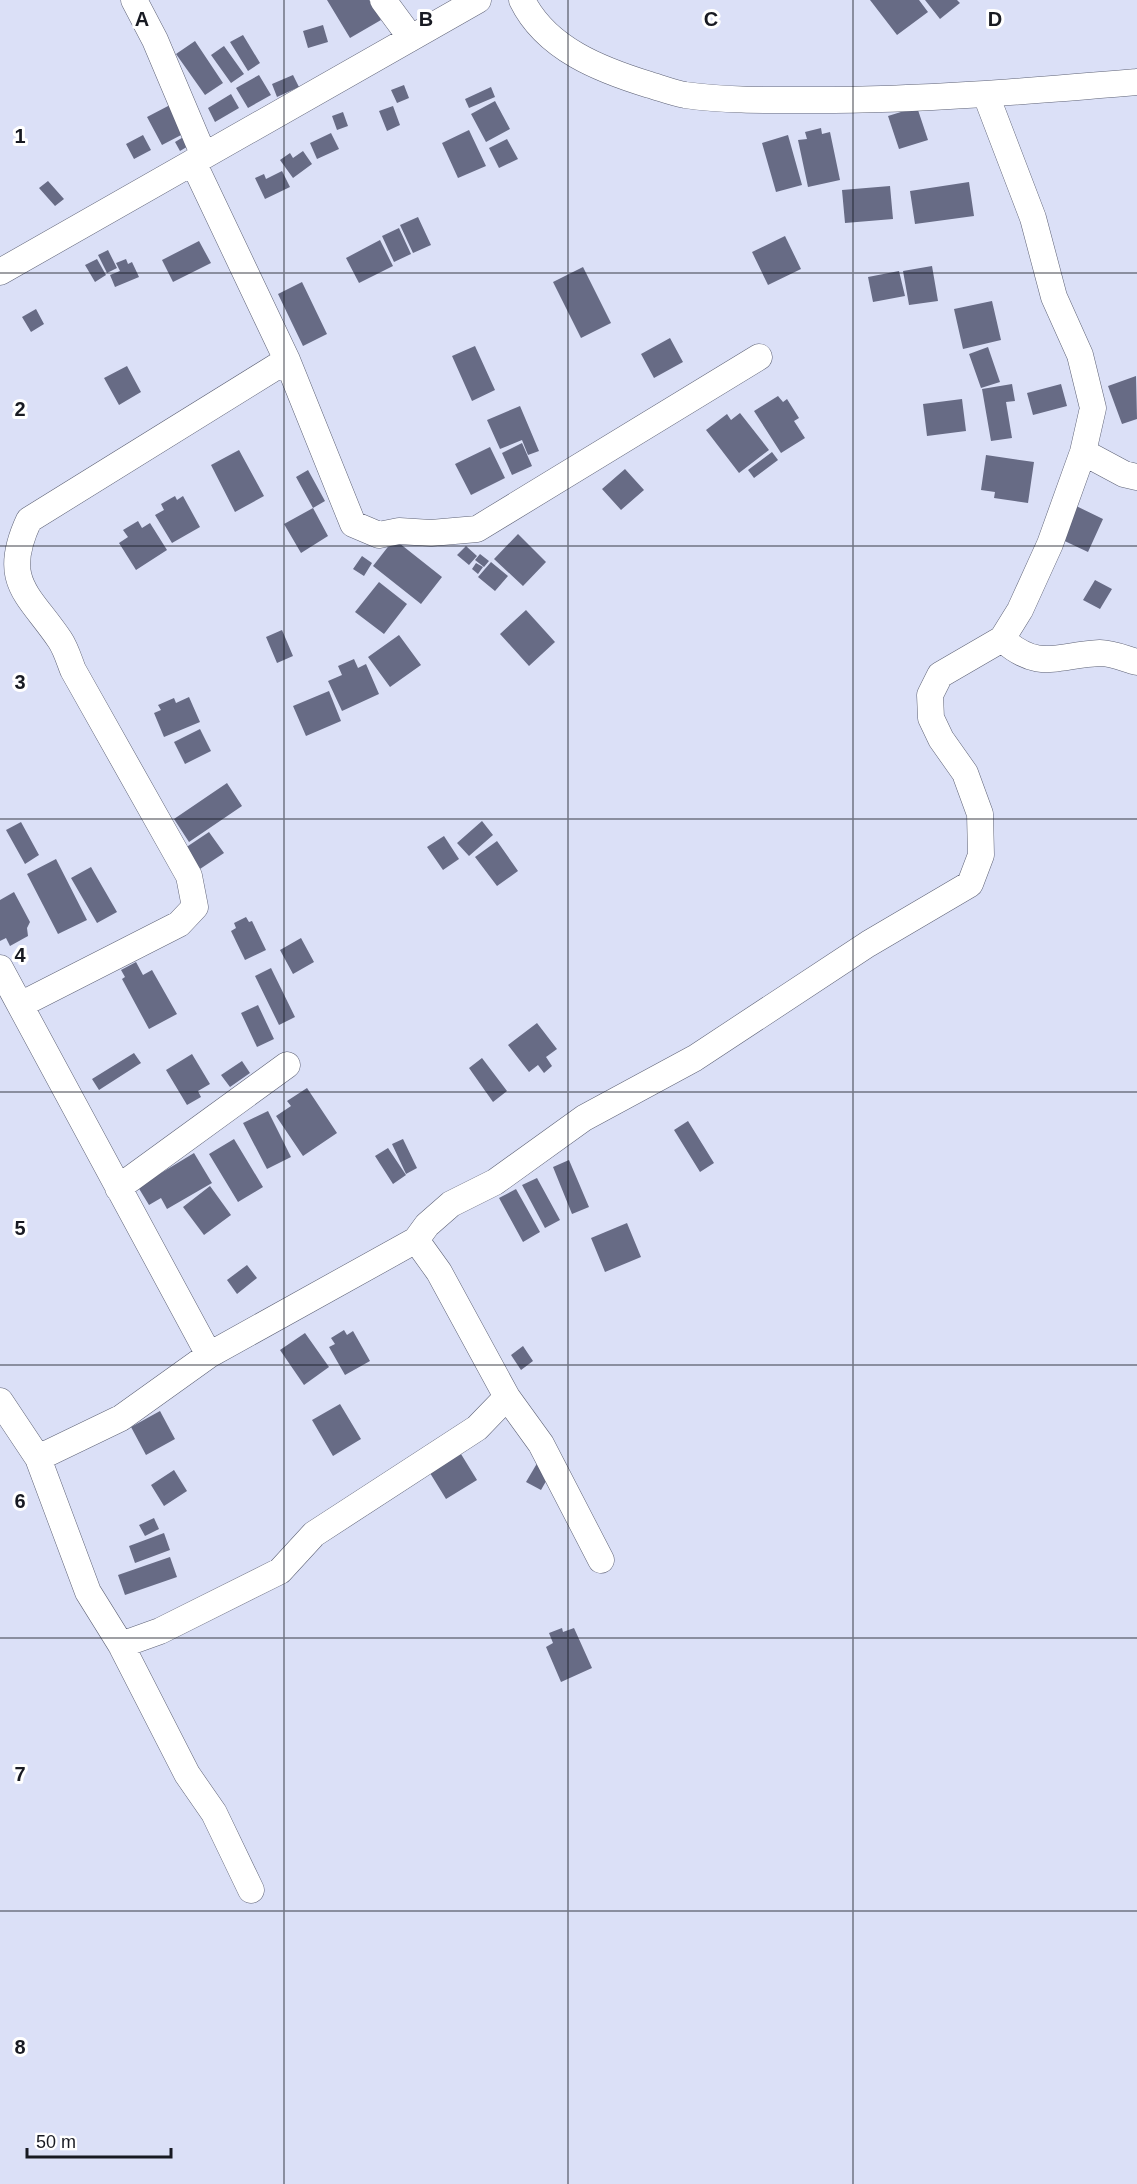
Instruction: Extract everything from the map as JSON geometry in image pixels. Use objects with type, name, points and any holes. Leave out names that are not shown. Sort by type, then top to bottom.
[{"type":"street","points":[[134,0],[155,40],[199,159],[287,360],[353,524],[379,535],[399,531],[430,533],[477,529],[759,357]]},
{"type":"street","points":[[383,0],[411,38]]},
{"type":"street","points":[[0,272],[478,0]]},
{"type":"street","points":[[522,0],[534,20],[561,46],[612,74],[683,95],[753,100],[865,100],[986,95],[1137,82]]},
{"type":"street","points":[[38,1458],[121,1418],[208,1355],[416,1240],[427,1225],[452,1204],[495,1182],[585,1118],[695,1058],[868,944],[969,884],[981,855],[980,814],[965,773],[941,739],[931,718],[930,695],[940,675],[1002,639],[1020,610],[1050,544],[1083,452],[1093,408],[1080,355],[1054,297],[1033,218],[986,95]]},
{"type":"street","points":[[20,1005],[179,924],[195,907],[189,876],[73,670],[60,640],[24,600],[5,556],[29,520],[287,360]]},
{"type":"street","points":[[1083,452],[1124,474],[1137,477]]},
{"type":"street","points":[[1002,639],[1019,654],[1047,661],[1103,653],[1137,662]]},
{"type":"street","points":[[0,968],[208,1355]]},
{"type":"street","points":[[118,1188],[287,1065]]},
{"type":"street","points":[[416,1240],[439,1272],[507,1397],[541,1444],[601,1560]]},
{"type":"street","points":[[121,1645],[160,1631],[280,1571],[314,1534],[477,1428],[507,1397]]},
{"type":"street","points":[[0,1401],[38,1458],[88,1592],[121,1645],[188,1774],[214,1813],[251,1890]]},
{"type":"building","points":[[327,0],[369,0],[381,20],[350,38]]},
{"type":"building","points":[[870,0],[919,0],[928,12],[897,35]]},
{"type":"building","points":[[925,0],[957,0],[960,3],[940,19]]},
{"type":"building","points":[[323,25],[328,42],[308,48],[303,31]]},
{"type":"building","points":[[243,35],[260,63],[248,71],[230,42]]},
{"type":"building","points":[[195,41],[223,83],[205,95],[176,54]]},
{"type":"building","points":[[224,46],[244,74],[231,83],[211,55]]},
{"type":"building","points":[[259,75],[271,95],[248,108],[236,88]]},
{"type":"building","points":[[293,75],[299,87],[277,97],[272,84]]},
{"type":"building","points":[[404,85],[409,98],[397,103],[391,90]]},
{"type":"building","points":[[491,87],[495,97],[469,108],[465,99]]},
{"type":"building","points":[[231,94],[239,108],[215,122],[208,108]]},
{"type":"building","points":[[495,101],[510,129],[486,142],[471,114]]},
{"type":"building","points":[[170,105],[185,133],[162,145],[147,117]]},
{"type":"building","points":[[393,106],[400,125],[387,131],[379,111]]},
{"type":"building","points":[[917,107],[928,140],[899,149],[888,116]]},
{"type":"building","points":[[343,112],[348,126],[337,130],[332,116]]},
{"type":"building","points":[[821,128],[822,134],[830,132],[840,180],[808,187],[798,140],[807,139],[805,132]]},
{"type":"building","points":[[469,130],[486,166],[458,178],[442,143]]},
{"type":"building","points":[[331,133],[339,149],[317,159],[310,143]]},
{"type":"building","points":[[143,135],[151,150],[134,159],[126,144]]},
{"type":"building","points":[[788,135],[802,185],[776,192],[762,143]]},
{"type":"building","points":[[185,136],[190,145],[180,151],[175,142]]},
{"type":"building","points":[[507,139],[518,159],[499,168],[489,148]]},
{"type":"building","points":[[303,151],[312,164],[293,178],[280,160],[290,153],[293,158]]},
{"type":"building","points":[[282,171],[290,187],[265,199],[255,178],[264,174],[266,179]]},
{"type":"building","points":[[48,181],[64,199],[55,206],[39,188]]},
{"type":"building","points":[[969,182],[974,216],[915,224],[910,191]]},
{"type":"building","points":[[890,186],[893,219],[845,223],[842,190]]},
{"type":"building","points":[[418,217],[431,245],[413,253],[400,225]]},
{"type":"building","points":[[399,228],[411,254],[394,262],[382,236]]},
{"type":"building","points":[[785,236],[801,269],[768,285],[752,252]]},
{"type":"building","points":[[380,240],[393,266],[359,283],[346,258]]},
{"type":"building","points":[[199,241],[211,263],[173,282],[162,260]]},
{"type":"building","points":[[108,250],[117,268],[107,273],[98,255]]},
{"type":"building","points":[[97,259],[106,275],[95,282],[85,265]]},
{"type":"building","points":[[126,259],[128,264],[132,262],[139,277],[115,287],[110,275],[120,271],[116,263]]},
{"type":"building","points":[[932,266],[938,301],[909,305],[903,271]]},
{"type":"building","points":[[583,267],[611,323],[581,338],[553,282]]},
{"type":"building","points":[[899,271],[905,296],[873,302],[868,277]]},
{"type":"building","points":[[302,282],[327,334],[303,346],[278,294]]},
{"type":"building","points":[[992,301],[1001,340],[963,349],[954,309]]},
{"type":"building","points":[[36,309],[44,324],[31,332],[22,317]]},
{"type":"building","points":[[670,338],[683,362],[654,378],[641,354]]},
{"type":"building","points":[[475,346],[495,390],[472,401],[452,356]]},
{"type":"building","points":[[988,347],[1000,382],[981,388],[969,354]]},
{"type":"building","points":[[127,366],[141,392],[119,405],[104,378]]},
{"type":"building","points":[[1136,376],[1137,419],[1122,424],[1108,386]]},
{"type":"building","points":[[1012,384],[1015,401],[1006,402],[1012,438],[991,441],[982,389]]},
{"type":"building","points":[[1061,384],[1067,406],[1033,415],[1027,393]]},
{"type":"building","points":[[778,396],[783,402],[787,399],[799,418],[794,421],[805,438],[781,453],[754,411]]},
{"type":"building","points":[[962,399],[966,431],[927,436],[923,404]]},
{"type":"building","points":[[520,406],[539,451],[528,455],[522,440],[500,449],[487,420]]},
{"type":"building","points":[[740,413],[769,450],[739,473],[706,430],[727,414],[731,420]]},
{"type":"building","points":[[522,443],[532,466],[512,475],[502,453]]},
{"type":"building","points":[[490,447],[505,478],[471,495],[455,464]]},
{"type":"building","points":[[239,450],[264,496],[235,512],[211,465]]},
{"type":"building","points":[[772,452],[778,460],[754,478],[748,470]]},
{"type":"building","points":[[986,455],[1034,462],[1028,503],[994,498],[995,492],[981,490]]},
{"type":"building","points":[[625,469],[644,490],[621,510],[602,489]]},
{"type":"building","points":[[308,470],[325,501],[313,508],[296,477]]},
{"type":"building","points":[[175,496],[177,500],[183,496],[200,527],[172,543],[155,515],[164,510],[161,504]]},
{"type":"building","points":[[1070,503],[1103,519],[1088,552],[1054,536]]},
{"type":"building","points":[[313,508],[328,536],[301,553],[284,524]]},
{"type":"building","points":[[138,521],[142,528],[150,523],[167,550],[136,570],[119,543],[128,537],[123,530]]},
{"type":"building","points":[[518,534],[546,562],[523,586],[494,559]]},
{"type":"building","points":[[394,539],[442,577],[421,604],[373,566]]},
{"type":"building","points":[[466,546],[477,556],[469,565],[457,555]]},
{"type":"building","points":[[480,554],[489,561],[484,567],[475,560]]},
{"type":"building","points":[[362,556],[372,563],[364,576],[353,569]]},
{"type":"building","points":[[491,562],[508,576],[495,591],[478,577]]},
{"type":"building","points":[[476,563],[483,567],[478,574],[472,569]]},
{"type":"building","points":[[1095,580],[1112,589],[1100,609],[1083,600]]},
{"type":"building","points":[[379,582],[407,604],[384,634],[355,612]]},
{"type":"building","points":[[526,610],[555,642],[529,666],[500,634]]},
{"type":"building","points":[[282,630],[293,656],[277,663],[266,637]]},
{"type":"building","points":[[399,635],[421,665],[390,687],[368,657]]},
{"type":"building","points":[[354,659],[358,668],[366,664],[379,694],[342,711],[328,681],[342,675],[338,666]]},
{"type":"building","points":[[329,691],[341,721],[306,736],[293,706]]},
{"type":"building","points":[[189,697],[200,722],[164,737],[154,713],[161,710],[158,705],[174,698],[176,703]]},
{"type":"building","points":[[200,729],[211,751],[185,764],[174,742]]},
{"type":"building","points":[[227,783],[242,806],[189,842],[174,819]]},
{"type":"building","points":[[482,821],[493,835],[469,856],[457,843]]},
{"type":"building","points":[[21,822],[39,855],[25,864],[6,830]]},
{"type":"building","points":[[209,832],[224,853],[194,873],[179,852]]},
{"type":"building","points":[[444,836],[459,859],[443,870],[427,847]]},
{"type":"building","points":[[497,841],[518,871],[497,886],[475,857]]},
{"type":"building","points":[[56,859],[87,920],[58,934],[27,874]]},
{"type":"building","points":[[91,867],[117,912],[97,923],[71,878]]},
{"type":"building","points":[[14,892],[30,922],[27,928],[28,936],[10,946],[6,938],[0,941],[0,900]]},
{"type":"building","points":[[246,917],[249,922],[252,921],[266,950],[245,960],[231,931],[236,928],[234,923]]},
{"type":"building","points":[[301,938],[314,962],[293,974],[280,950]]},
{"type":"building","points":[[136,962],[143,975],[152,970],[177,1014],[149,1029],[122,979],[125,977],[121,970]]},
{"type":"building","points":[[271,968],[295,1017],[279,1025],[255,976]]},
{"type":"building","points":[[258,1005],[274,1039],[257,1047],[241,1013]]},
{"type":"building","points":[[537,1023],[557,1049],[546,1057],[552,1066],[544,1073],[538,1065],[529,1072],[508,1045]]},
{"type":"building","points":[[134,1053],[141,1063],[99,1090],[92,1079]]},
{"type":"building","points":[[192,1054],[210,1084],[198,1091],[201,1097],[187,1105],[166,1070]]},
{"type":"building","points":[[482,1058],[507,1091],[493,1102],[469,1068]]},
{"type":"building","points":[[242,1061],[250,1073],[230,1087],[221,1075]]},
{"type":"building","points":[[307,1088],[337,1133],[303,1156],[276,1116],[291,1106],[287,1101]]},
{"type":"building","points":[[268,1111],[291,1157],[267,1169],[243,1123]]},
{"type":"building","points":[[688,1121],[714,1163],[700,1172],[674,1130]]},
{"type":"building","points":[[234,1139],[263,1187],[238,1202],[209,1154]]},
{"type":"building","points":[[403,1139],[417,1168],[406,1174],[392,1144]]},
{"type":"building","points":[[388,1148],[406,1175],[393,1184],[375,1156]]},
{"type":"building","points":[[194,1153],[212,1183],[167,1209],[161,1198],[149,1205],[138,1187]]},
{"type":"building","points":[[569,1160],[589,1207],[572,1214],[553,1167]]},
{"type":"building","points":[[537,1178],[560,1220],[545,1228],[522,1185]]},
{"type":"building","points":[[210,1186],[231,1215],[204,1235],[183,1207]]},
{"type":"building","points":[[516,1189],[540,1232],[523,1242],[499,1198]]},
{"type":"building","points":[[627,1223],[641,1257],[605,1272],[591,1238]]},
{"type":"building","points":[[247,1265],[257,1278],[237,1294],[227,1280]]},
{"type":"building","points":[[344,1330],[347,1335],[353,1331],[370,1361],[345,1375],[329,1347],[335,1344],[331,1338]]},
{"type":"building","points":[[305,1333],[329,1367],[304,1385],[280,1350]]},
{"type":"building","points":[[523,1346],[533,1361],[521,1370],[511,1355]]},
{"type":"building","points":[[340,1404],[361,1439],[333,1456],[312,1420]]},
{"type":"building","points":[[160,1411],[175,1439],[146,1455],[131,1427]]},
{"type":"building","points":[[461,1454],[477,1480],[446,1499],[430,1473]]},
{"type":"building","points":[[539,1460],[553,1469],[541,1490],[526,1482]]},
{"type":"building","points":[[174,1470],[187,1491],[164,1506],[151,1485]]},
{"type":"building","points":[[154,1518],[159,1529],[145,1536],[139,1525]]},
{"type":"building","points":[[164,1533],[170,1550],[135,1563],[129,1546]]},
{"type":"building","points":[[170,1557],[177,1577],[125,1595],[118,1575]]},
{"type":"building","points":[[562,1628],[563,1632],[574,1628],[592,1668],[561,1682],[546,1647],[553,1643],[549,1633]]}]
